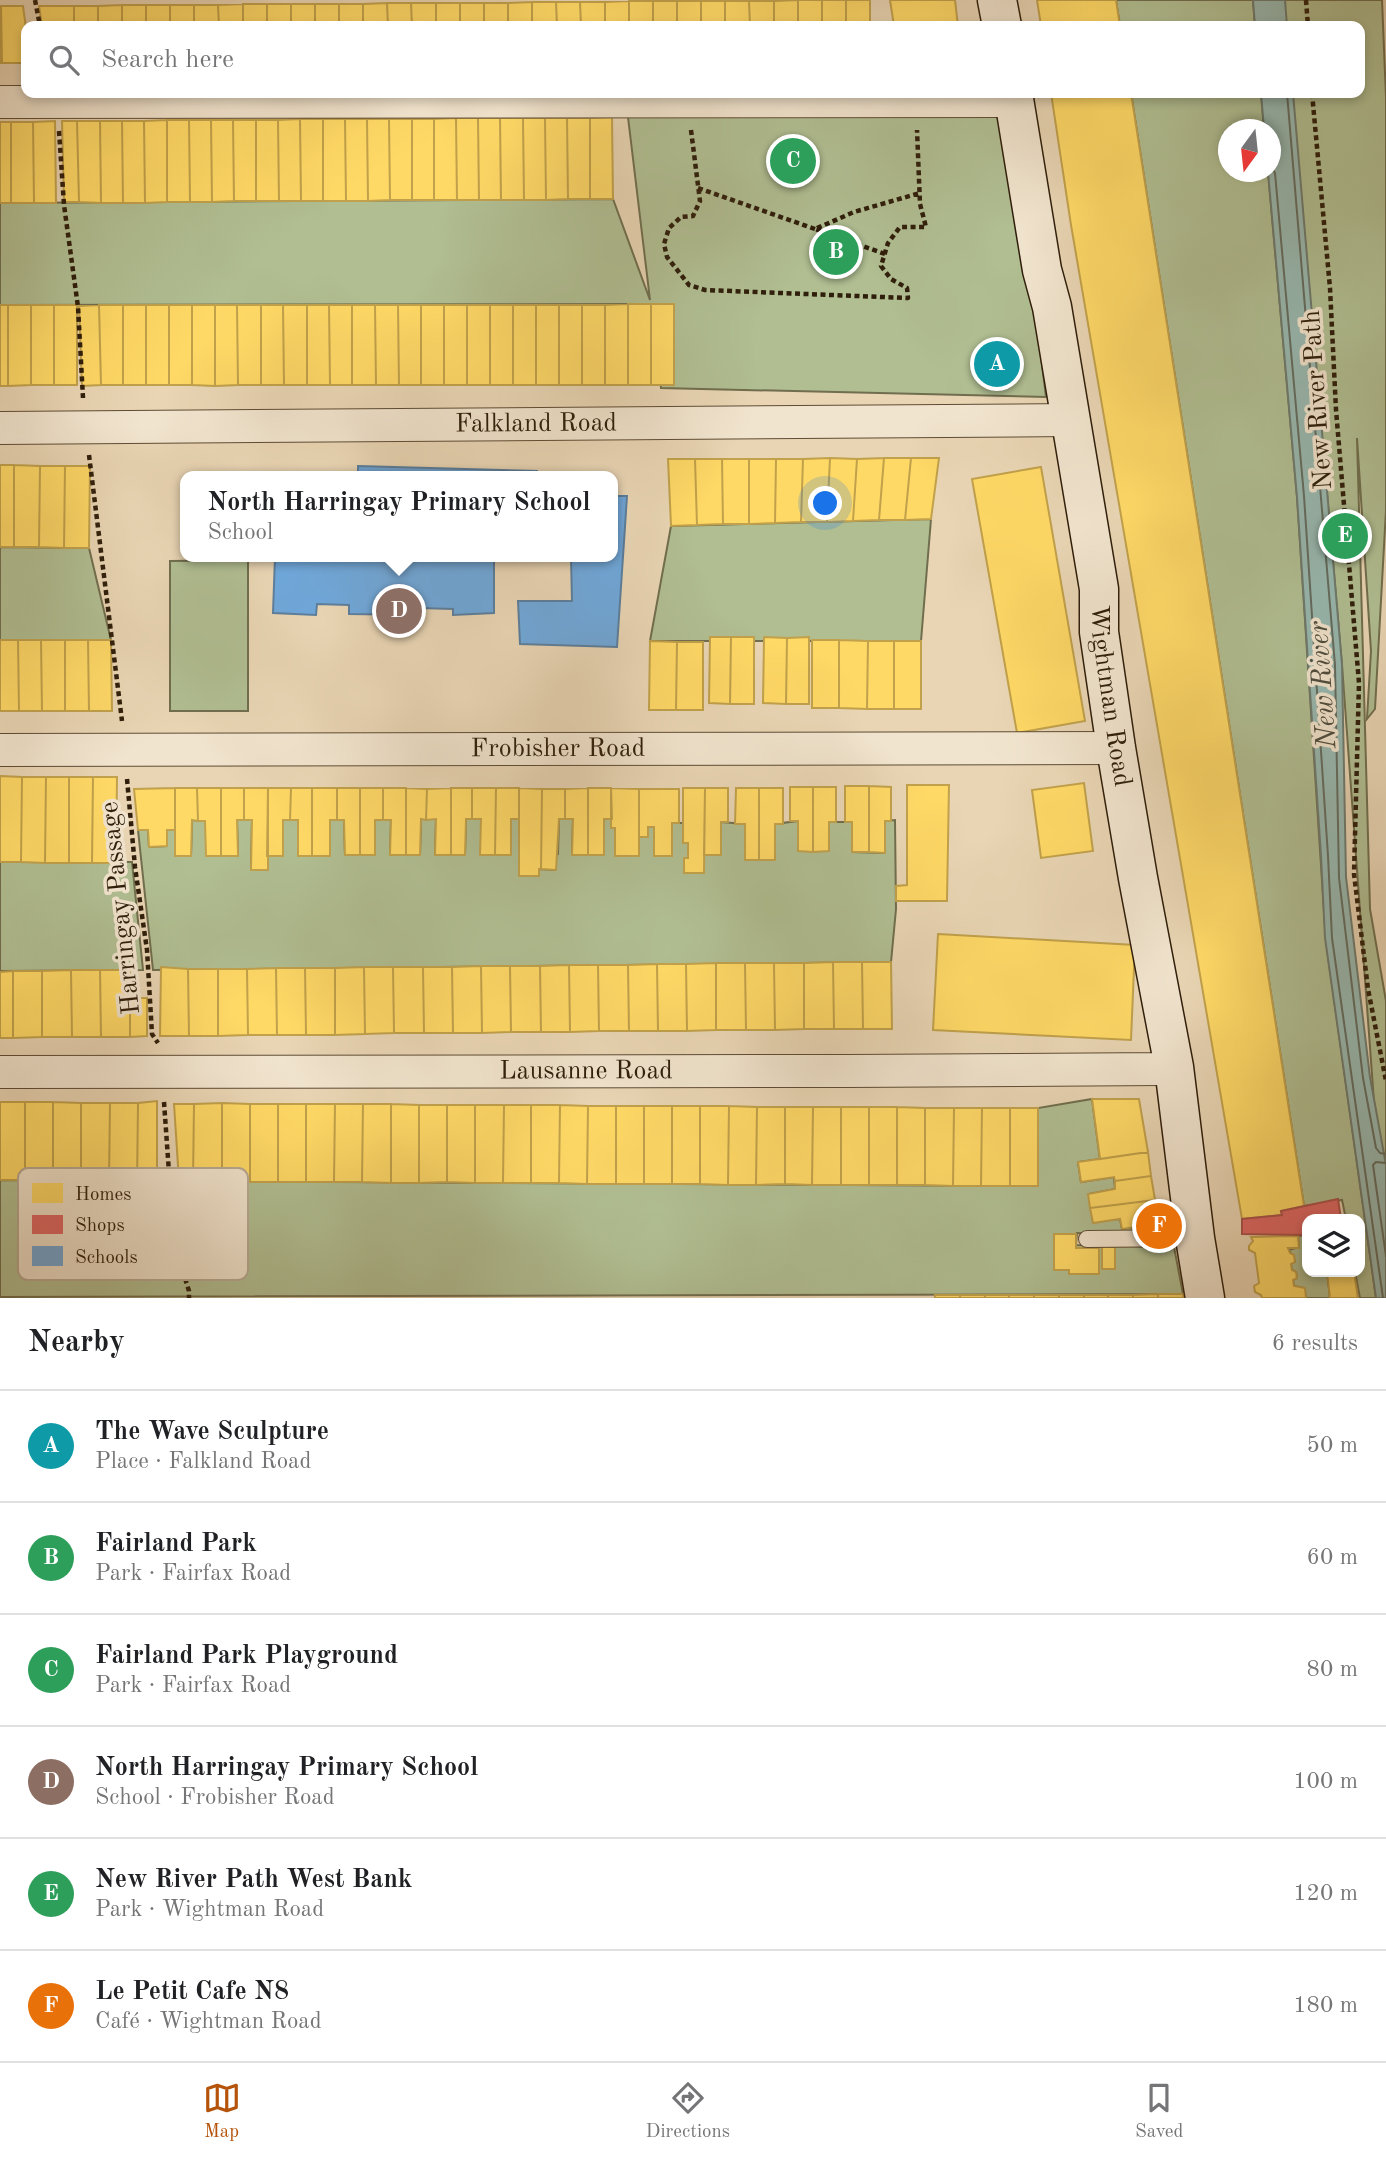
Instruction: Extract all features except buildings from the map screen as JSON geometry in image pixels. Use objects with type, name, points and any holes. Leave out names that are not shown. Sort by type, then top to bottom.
[{"type":"main road","points":[[997,0],[1001,21]]},
{"type":"main road","name":"Wightman Road","points":[[1014,98],[1099,589],[1100,632],[1116,748],[1174,1067],[1205,1298]]},
{"type":"street","points":[[0,102],[915,101],[989,98]]},
{"type":"street","name":"Falkland Road","points":[[0,428],[1071,420]]},
{"type":"street","name":"Frobisher Road","points":[[0,750],[1116,748]]},
{"type":"street","name":"Lausanne Road","points":[[0,1072],[847,1071],[1174,1067]]},
{"type":"lane","points":[[1087,1240],[1195,1238]]},
{"type":"path","points":[[35,0],[39,21]]},
{"type":"path","points":[[1306,0],[1308,21]]},
{"type":"path","name":"New River Path","points":[[1312,98],[1359,669],[1354,874],[1368,989],[1386,1081]]},
{"type":"path","points":[[687,101],[700,201],[692,216],[681,217],[669,228],[664,244],[667,257],[689,285],[705,290],[908,298],[907,288],[891,279],[881,266],[888,243],[900,227],[926,227],[920,204],[915,101]]},
{"type":"path","points":[[698,188],[885,254]]},
{"type":"path","points":[[815,229],[854,212],[920,193]]},
{"type":"path","name":"Harringay Passage","points":[[127,766],[135,867],[147,950],[152,1034],[158,1043]]},
{"type":"path","points":[[164,1097],[169,1168]]},
{"type":"path","points":[[185,1280],[189,1298]]},
{"type":"green space","points":[[1116,0],[1253,0],[1255,21],[1119,21]]},
{"type":"green space","points":[[1284,0],[1382,0],[1386,97],[1386,510],[1375,709],[1367,719],[1371,651],[1357,438],[1370,909],[1386,1001],[1386,1170],[1374,1102],[1342,665],[1292,98],[1365,98],[1365,21],[1286,21]]},
{"type":"green space","points":[[1132,98],[1261,98],[1263,119],[1218,119],[1218,182],[1269,182],[1297,497],[1326,942],[1364,1214],[1345,1214],[1342,1200],[1304,1206]]},
{"type":"green space","points":[[1010,108],[1046,397],[661,388],[650,304],[0,305],[0,203],[613,199],[650,300],[628,117]]},
{"type":"green space","points":[[931,519],[921,641],[650,641],[671,526]]},
{"type":"green space","points":[[0,547],[89,548],[111,640],[0,640]]},
{"type":"green space","points":[[170,561],[248,562],[248,711],[170,711]]},
{"type":"green space","points":[[421,819],[436,819],[435,855],[465,855],[466,819],[481,819],[481,855],[510,855],[511,819],[519,819],[519,875],[539,875],[539,869],[555,870],[559,819],[573,819],[572,854],[603,854],[604,819],[612,819],[615,828],[615,856],[639,856],[639,837],[648,836],[648,827],[654,827],[654,856],[672,856],[672,823],[683,823],[683,843],[688,843],[684,873],[704,873],[704,855],[721,855],[721,822],[745,824],[745,860],[775,860],[775,824],[798,821],[799,851],[828,851],[829,822],[852,822],[852,852],[884,853],[885,821],[895,820],[896,909],[891,962],[153,970],[138,830],[148,830],[149,847],[167,846],[167,830],[175,830],[175,856],[191,856],[192,820],[205,821],[238,855],[237,820],[252,820],[251,870],[267,870],[267,856],[283,855],[283,820],[298,820],[299,856],[330,856],[330,820],[344,820],[345,855],[375,855],[375,820],[391,820],[390,855],[420,855]]},
{"type":"green space","points":[[0,861],[132,862],[143,970],[0,971]]},
{"type":"green space","points":[[1092,1099],[1100,1159],[1078,1162],[1081,1182],[1114,1177],[1115,1189],[1089,1194],[1093,1222],[1120,1219],[1122,1229],[1133,1227],[1134,1235],[1077,1233],[1076,1245],[1174,1247],[1183,1294],[0,1297],[0,1180],[18,1180],[18,1280],[248,1280],[248,1181],[1037,1186],[1038,1108]]},
{"type":"green space","points":[[1365,1220],[1376,1298],[1360,1298],[1356,1277],[1365,1277]]},
{"type":"green space","points":[[1298,1236],[1302,1236],[1302,1277],[1328,1277],[1330,1298],[1306,1298],[1304,1288],[1294,1286],[1293,1280],[1297,1278],[1291,1264],[1295,1261],[1289,1250],[1299,1247]]},
{"type":"water","points":[[1253,0],[1285,0],[1287,21],[1255,21]]},
{"type":"water","name":"New River","points":[[1261,98],[1293,98],[1342,665],[1346,877],[1370,1077],[1386,1165],[1386,1298],[1376,1298],[1325,938],[1297,497],[1269,182],[1281,182],[1281,119],[1263,119]]},
{"type":"place","name":"Fairland Park Playground","points":[[793,161]]},
{"type":"place","name":"Fairland Park","points":[[836,252]]},
{"type":"place","name":"The Wave Sculpture","points":[[997,364]]},
{"type":"place","name":"New River Path West Bank","points":[[1345,536]]},
{"type":"place","name":"North Harringay Primary School","points":[[399,611]]},
{"type":"place","name":"Le Petit Cafe N8","points":[[1159,1226]]}]
